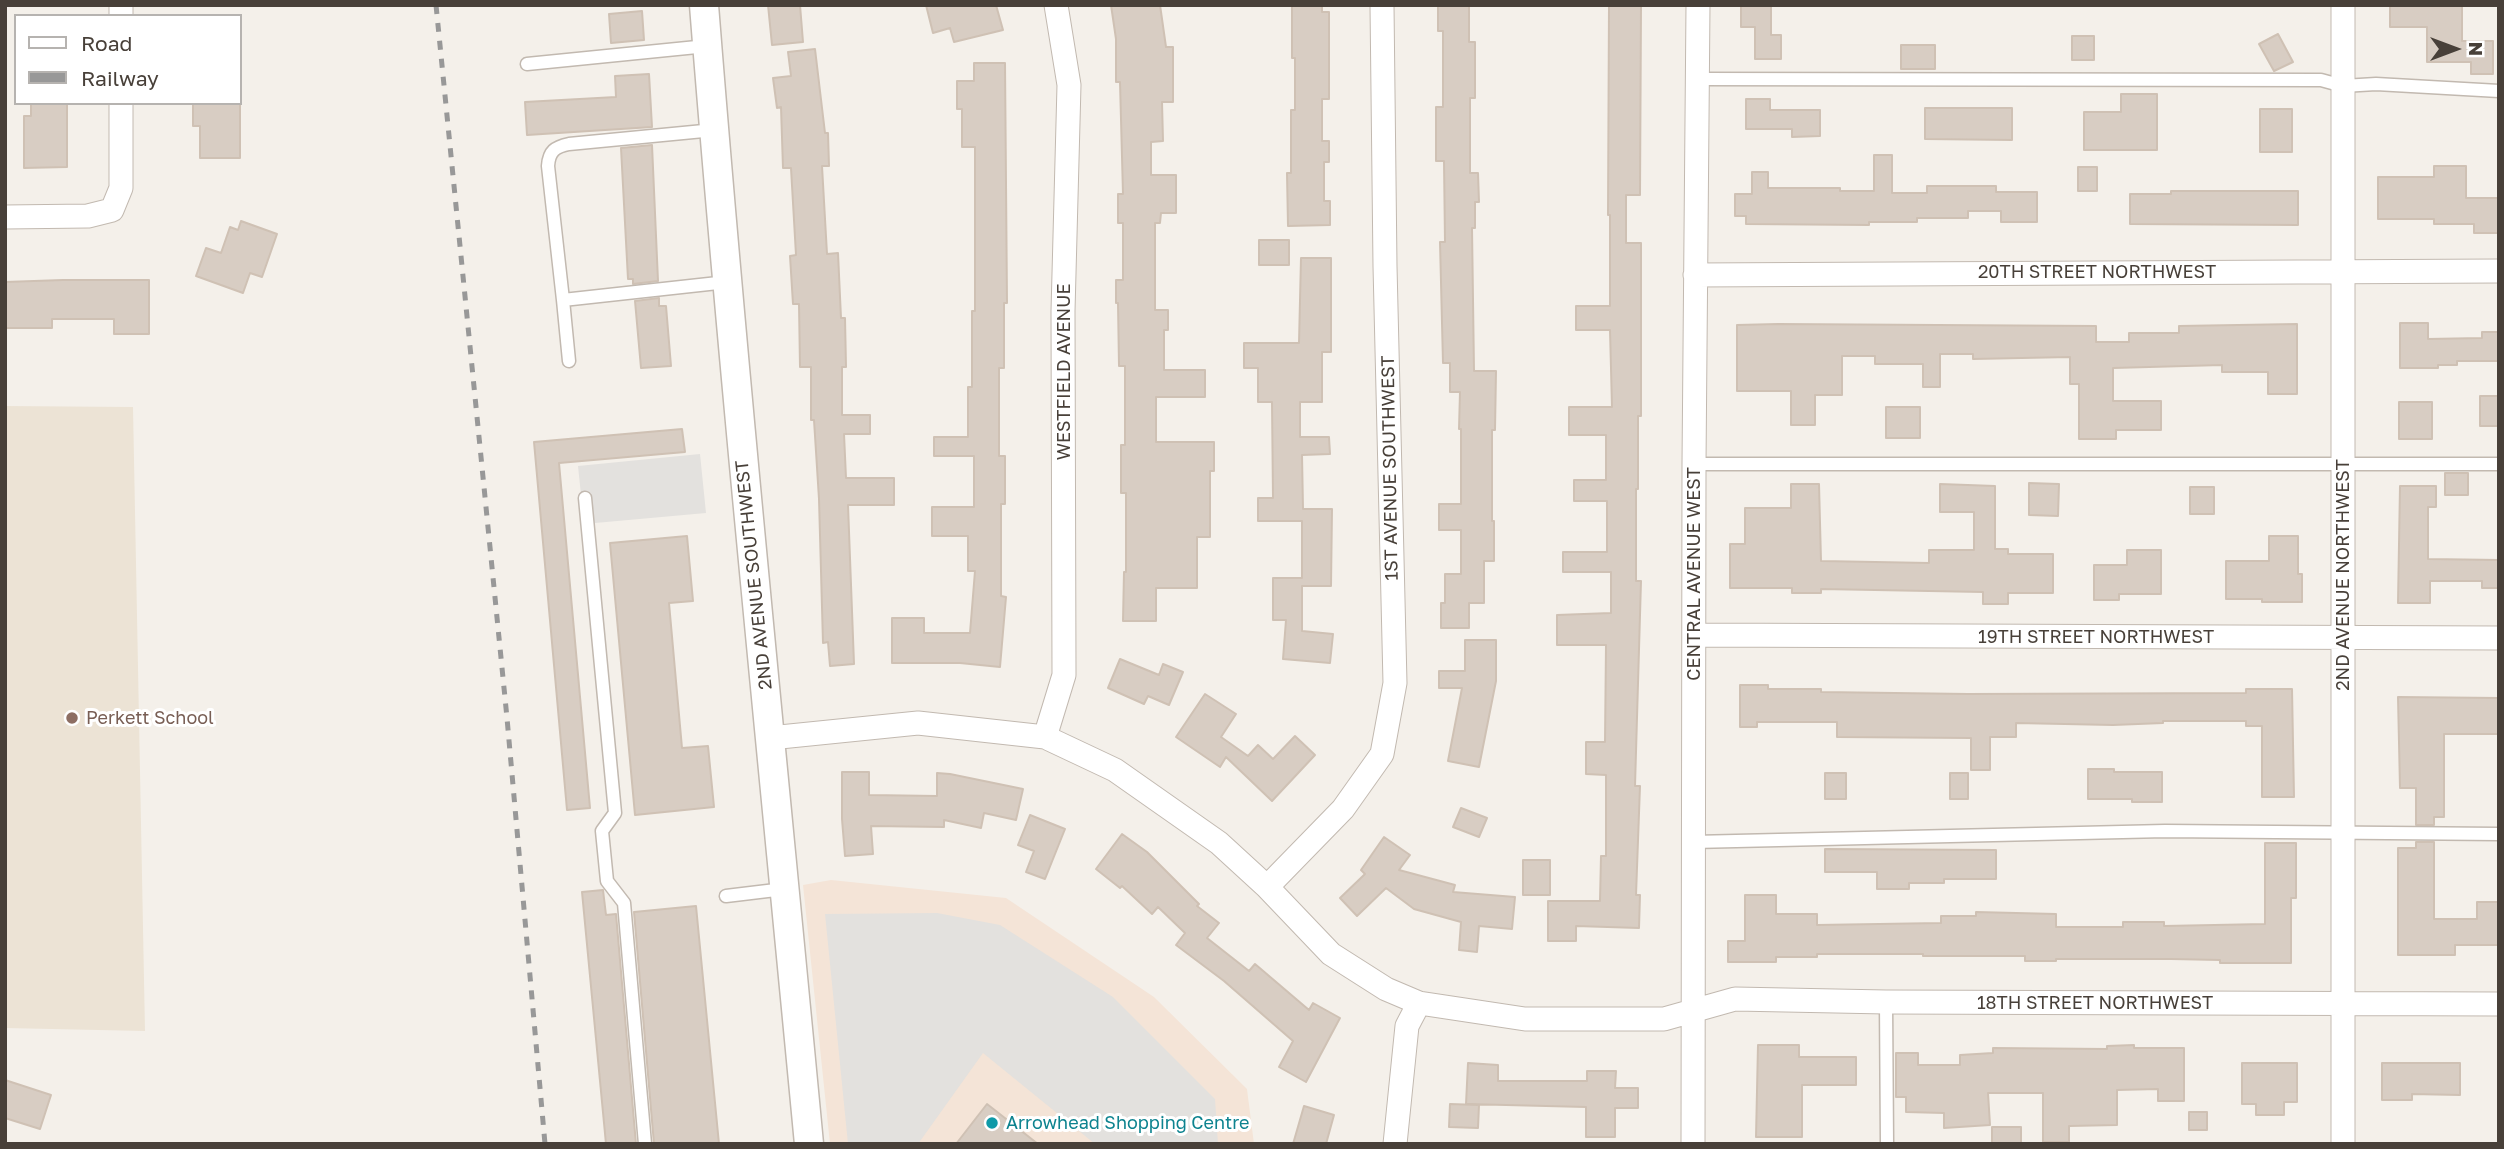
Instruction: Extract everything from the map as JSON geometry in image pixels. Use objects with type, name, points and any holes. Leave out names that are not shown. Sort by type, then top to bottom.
[{"type":"street","name":"2ND AVENUE SOUTHWEST","points":[[704,5],[745,484],[809,1144]]},
{"type":"street","name":"WESTFIELD AVENUE","points":[[1045,737],[1064,675],[1063,311],[1069,85],[1056,5]]},
{"type":"street","name":"1ST AVENUE SOUTHWEST","points":[[1267,887],[1343,809],[1382,754],[1395,683],[1382,5]]},
{"type":"street","name":"CENTRAL AVENUE WEST","points":[[1693,1144],[1698,5]]},
{"type":"street","name":"2ND AVENUE NORTHWEST","points":[[2343,5],[2343,1144]]},
{"type":"street","points":[[5,217],[88,216],[112,210],[121,188],[121,105]]},
{"type":"street","name":"20TH STREET NORTHWEST","points":[[1695,275],[2499,271]]},
{"type":"street","name":"19TH STREET NORTHWEST","points":[[1694,635],[2499,638]]},
{"type":"street","name":"18TH STREET NORTHWEST","points":[[771,738],[918,723],[1045,737],[1115,770],[1219,844],[1267,887],[1331,954],[1386,989],[1419,1003],[1525,1019],[1664,1019],[1735,999],[2499,1004]]},
{"type":"street","points":[[1395,1144],[1407,1026],[1419,1003]]},
{"type":"lane","points":[[527,64],[707,46]]},
{"type":"lane","points":[[1697,79],[2321,80],[2343,86],[2499,91]]},
{"type":"lane","points":[[569,361],[549,155],[557,147],[569,144],[714,130]]},
{"type":"lane","points":[[563,300],[727,282]]},
{"type":"lane","points":[[1694,464],[2499,464]]},
{"type":"lane","points":[[585,498],[615,813],[602,831],[607,881],[624,903],[645,1144]]},
{"type":"lane","points":[[1693,842],[2165,831],[2499,834]]},
{"type":"lane","points":[[726,897],[784,889]]},
{"type":"lane","points":[[1886,1002],[1887,1144]]},
{"type":"shaded area","name":"Perkett School","points":[[5,406],[133,407],[145,1031],[5,1028]]},
{"type":"shaded area","points":[[700,454],[706,513],[584,524],[578,466]]},
{"type":"shaded area","points":[[831,880],[1006,898],[1154,997],[1247,1089],[1254,1144],[830,1144],[803,885]]},
{"type":"shaded area","points":[[937,913],[1000,925],[1113,997],[1215,1099],[1218,1144],[1095,1144],[983,1053],[918,1144],[848,1144],[825,914]]},
{"type":"building","points":[[768,5],[800,5],[803,42],[772,45]]},
{"type":"building","points":[[926,5],[996,5],[1003,30],[954,42],[950,28],[933,33]]},
{"type":"building","points":[[1111,5],[1160,5],[1166,47],[1173,47],[1173,102],[1162,102],[1163,141],[1151,142],[1151,175],[1176,175],[1176,213],[1161,213],[1160,223],[1155,223],[1155,310],[1168,310],[1168,330],[1164,330],[1164,370],[1205,370],[1205,397],[1156,397],[1156,442],[1214,442],[1214,471],[1210,471],[1210,537],[1197,537],[1197,588],[1156,588],[1156,621],[1123,621],[1126,493],[1121,493],[1121,445],[1125,445],[1125,366],[1119,366],[1116,280],[1123,280],[1123,223],[1118,223],[1118,194],[1123,194],[1120,82],[1116,82],[1116,39]]},
{"type":"building","points":[[1292,5],[1322,5],[1322,12],[1329,12],[1329,99],[1322,99],[1322,141],[1329,141],[1329,162],[1324,162],[1324,201],[1330,201],[1330,225],[1288,226],[1287,173],[1291,173],[1291,110],[1295,110]]},
{"type":"building","points":[[1438,5],[1469,5],[1469,42],[1475,42],[1475,98],[1470,98],[1470,173],[1478,173],[1479,202],[1475,202],[1475,228],[1472,228],[1474,371],[1496,371],[1495,430],[1492,430],[1494,561],[1484,561],[1484,603],[1469,603],[1469,628],[1441,628],[1441,603],[1445,603],[1445,574],[1461,574],[1461,530],[1439,530],[1439,504],[1461,504],[1461,429],[1460,392],[1450,392],[1450,363],[1443,363],[1440,242],[1445,242],[1444,161],[1436,161],[1436,107],[1443,107],[1443,31],[1438,31]]},
{"type":"building","points":[[1609,5],[1641,5],[1640,195],[1626,195],[1626,243],[1641,243],[1641,416],[1638,416],[1636,581],[1641,581],[1635,786],[1640,786],[1636,895],[1640,895],[1639,928],[1576,926],[1576,941],[1548,941],[1548,901],[1600,901],[1601,856],[1606,856],[1606,775],[1586,774],[1586,742],[1605,742],[1606,645],[1557,645],[1557,615],[1611,613],[1611,572],[1563,572],[1563,552],[1607,552],[1607,501],[1574,501],[1574,480],[1606,480],[1606,435],[1569,435],[1569,407],[1612,407],[1610,330],[1576,330],[1576,306],[1610,306]]},
{"type":"building","points":[[1741,5],[1771,5],[1771,35],[1781,35],[1781,59],[1755,59],[1755,27],[1741,27]]},
{"type":"building","points":[[2390,5],[2462,5],[2462,41],[2493,41],[2493,74],[2471,74],[2471,62],[2427,62],[2427,27],[2390,27]]},
{"type":"building","points":[[642,11],[644,40],[611,43],[609,14]]},
{"type":"building","points":[[2278,34],[2293,62],[2274,71],[2259,44]]},
{"type":"building","points":[[2072,36],[2094,36],[2094,60],[2072,60]]},
{"type":"building","points":[[1901,45],[1935,45],[1935,69],[1901,69]]},
{"type":"building","points":[[815,49],[825,133],[828,133],[829,166],[822,166],[827,254],[838,253],[841,318],[845,318],[846,367],[842,367],[842,415],[870,415],[870,434],[844,434],[846,478],[894,478],[894,505],[848,505],[854,664],[830,666],[828,642],[823,643],[819,499],[814,420],[811,420],[811,367],[800,367],[799,304],[793,304],[790,256],[796,255],[791,168],[783,168],[781,107],[777,108],[773,78],[791,76],[788,52]]},
{"type":"building","points":[[974,63],[1005,63],[1007,303],[1004,303],[1004,368],[999,368],[999,456],[1005,456],[1005,504],[1001,504],[1001,596],[1006,597],[1000,667],[960,663],[892,663],[892,618],[924,618],[924,633],[970,633],[975,571],[968,571],[968,536],[932,536],[932,507],[974,507],[974,456],[934,456],[934,437],[968,437],[968,387],[972,387],[972,311],[975,311],[975,147],[962,147],[962,109],[957,109],[957,81],[974,81]]},
{"type":"building","points":[[649,74],[652,127],[527,135],[525,102],[616,97],[615,76]]},
{"type":"building","points":[[2121,94],[2157,94],[2157,150],[2084,150],[2084,112],[2121,112]]},
{"type":"building","points":[[1746,99],[1770,99],[1770,110],[1820,110],[1820,136],[1792,137],[1792,129],[1746,129]]},
{"type":"building","points":[[31,105],[67,105],[67,167],[24,168],[24,116],[31,116]]},
{"type":"building","points":[[193,105],[240,105],[240,158],[200,158],[200,126],[193,126]]},
{"type":"building","points":[[1925,108],[2012,108],[2012,140],[1925,139]]},
{"type":"building","points":[[2260,109],[2292,109],[2292,152],[2260,152]]},
{"type":"building","points":[[652,145],[658,281],[633,284],[633,279],[628,279],[621,148]]},
{"type":"building","points":[[1874,155],[1892,155],[1892,193],[1927,193],[1927,186],[1996,186],[1996,192],[2037,192],[2037,222],[2001,222],[2001,211],[1968,211],[1968,218],[1917,218],[1917,222],[1869,222],[1869,225],[1746,224],[1746,216],[1735,216],[1735,194],[1752,194],[1752,172],[1768,172],[1768,188],[1874,191]]},
{"type":"building","points":[[2434,166],[2466,166],[2466,198],[2499,198],[2499,233],[2474,233],[2474,224],[2434,224],[2434,219],[2378,219],[2378,177],[2434,177]]},
{"type":"building","points":[[2078,167],[2097,167],[2097,191],[2078,191]]},
{"type":"building","points":[[2171,191],[2298,191],[2298,225],[2130,224],[2130,194],[2171,194]]},
{"type":"building","points":[[241,221],[277,234],[262,277],[250,273],[243,293],[196,276],[206,248],[221,253],[230,227],[238,230]]},
{"type":"building","points":[[1259,240],[1289,240],[1289,265],[1259,265]]},
{"type":"building","points":[[1301,258],[1331,258],[1331,352],[1322,352],[1322,402],[1300,402],[1300,437],[1329,437],[1330,454],[1302,455],[1303,509],[1332,509],[1331,586],[1302,586],[1302,631],[1333,634],[1330,663],[1283,659],[1286,620],[1273,620],[1273,578],[1302,578],[1302,521],[1258,521],[1258,498],[1273,498],[1272,402],[1258,402],[1258,368],[1244,368],[1244,343],[1299,343]]},
{"type":"building","points":[[149,280],[149,334],[114,334],[114,319],[52,319],[52,328],[5,328],[5,282]]},
{"type":"building","points":[[659,298],[659,306],[666,306],[671,366],[641,368],[635,301]]},
{"type":"building","points":[[2400,323],[2428,323],[2428,339],[2482,338],[2482,332],[2499,332],[2499,361],[2457,361],[2457,365],[2438,365],[2438,368],[2400,368]]},
{"type":"building","points":[[2297,324],[2297,394],[2268,394],[2268,372],[2222,372],[2222,365],[2113,368],[2113,401],[2161,401],[2161,430],[2116,430],[2116,439],[2079,439],[2079,384],[2070,384],[2070,357],[1973,359],[1973,354],[1940,354],[1940,387],[1923,387],[1923,364],[1875,364],[1875,356],[1842,356],[1842,395],[1815,395],[1815,425],[1791,425],[1791,391],[1737,391],[1737,325],[2096,326],[2096,342],[2129,342],[2129,333],[2179,333],[2179,326]]},
{"type":"building","points":[[2480,396],[2499,396],[2499,426],[2480,426]]},
{"type":"building","points":[[2399,402],[2432,402],[2432,439],[2399,439]]},
{"type":"building","points":[[1886,407],[1920,407],[1920,438],[1886,438]]},
{"type":"building","points":[[682,429],[685,452],[559,463],[590,808],[567,810],[534,442]]},
{"type":"building","points":[[2445,473],[2468,473],[2468,495],[2445,495]]},
{"type":"building","points":[[2029,483],[2059,484],[2058,516],[2029,515]]},
{"type":"building","points":[[1791,484],[1819,484],[1821,561],[1929,563],[1929,550],[1974,550],[1974,512],[1940,512],[1940,484],[1995,486],[1995,549],[2008,549],[2008,554],[2053,554],[2053,593],[2008,593],[2008,604],[1983,604],[1983,592],[1821,589],[1821,593],[1792,593],[1792,588],[1730,588],[1730,544],[1745,544],[1745,508],[1791,508]]},
{"type":"building","points":[[2400,486],[2436,486],[2436,507],[2428,507],[2428,559],[2499,560],[2499,588],[2482,588],[2482,581],[2430,581],[2430,603],[2398,603]]},
{"type":"building","points":[[2190,487],[2214,487],[2214,514],[2190,514]]},
{"type":"building","points":[[687,536],[693,601],[669,603],[682,748],[708,746],[714,807],[635,815],[610,543]]},
{"type":"building","points":[[2269,536],[2298,536],[2298,574],[2302,574],[2302,602],[2226,599],[2226,561],[2269,561]]},
{"type":"building","points":[[2127,550],[2161,550],[2161,594],[2119,594],[2119,600],[2094,600],[2094,565],[2127,565]]},
{"type":"building","points":[[1465,640],[1496,640],[1496,681],[1479,767],[1448,761],[1462,688],[1439,688],[1439,671],[1465,671]]},
{"type":"building","points":[[1120,659],[1159,675],[1163,664],[1183,672],[1169,705],[1148,696],[1144,704],[1108,688]]},
{"type":"building","points":[[1740,685],[1768,685],[1768,689],[1821,689],[1821,692],[1968,694],[2246,693],[2246,689],[2292,689],[2294,797],[2262,797],[2262,726],[2246,726],[2246,721],[2163,721],[2113,725],[2016,723],[2016,737],[1990,737],[1990,770],[1971,770],[1971,738],[1837,737],[1837,722],[1757,722],[1757,727],[1740,727]]},
{"type":"building","points":[[1205,694],[1236,714],[1221,737],[1248,756],[1258,745],[1273,759],[1295,736],[1315,755],[1272,801],[1226,757],[1220,767],[1176,737]]},
{"type":"building","points":[[2398,697],[2499,698],[2499,734],[2444,734],[2444,817],[2434,817],[2434,825],[2416,825],[2416,788],[2400,788]]},
{"type":"building","points":[[2088,769],[2162,772],[2162,802],[2088,799]]},
{"type":"building","points":[[842,772],[869,772],[869,795],[937,796],[937,773],[1023,789],[1016,820],[984,813],[981,828],[944,820],[944,827],[871,826],[873,854],[845,856]]},
{"type":"building","points":[[1825,773],[1846,773],[1846,799],[1825,799]]},
{"type":"building","points":[[1950,773],[1968,773],[1968,799],[1950,799]]},
{"type":"building","points":[[1461,808],[1487,818],[1479,837],[1453,827]]},
{"type":"building","points":[[1030,815],[1065,829],[1045,879],[1026,872],[1034,851],[1018,845]]},
{"type":"building","points":[[1122,834],[1147,852],[1199,904],[1197,906],[1219,923],[1207,938],[1249,971],[1255,964],[1309,1010],[1313,1003],[1340,1018],[1306,1082],[1279,1067],[1293,1041],[1224,981],[1176,945],[1185,933],[1158,907],[1152,914],[1122,886],[1120,888],[1096,869]]},
{"type":"building","points":[[1384,837],[1410,855],[1399,870],[1455,885],[1453,892],[1515,897],[1512,929],[1479,926],[1477,952],[1459,950],[1461,922],[1414,909],[1386,888],[1357,916],[1340,898],[1365,874],[1361,870]]},
{"type":"building","points":[[2416,842],[2434,842],[2434,919],[2477,919],[2477,902],[2499,902],[2499,945],[2455,945],[2455,955],[2398,955],[2398,848],[2416,848]]},
{"type":"building","points":[[2265,843],[2296,843],[2296,898],[2291,898],[2291,963],[2220,963],[2220,960],[2171,959],[2025,961],[2025,956],[1923,954],[1817,954],[1817,957],[1776,957],[1776,962],[1728,962],[1728,941],[1745,941],[1745,895],[1776,895],[1776,914],[1817,914],[1817,925],[1941,923],[1941,916],[1976,916],[1976,912],[2056,914],[2056,927],[2123,927],[2123,922],[2164,922],[2164,926],[2265,924]]},
{"type":"building","points":[[1825,849],[1996,850],[1996,879],[1944,879],[1944,883],[1909,883],[1909,889],[1877,889],[1877,872],[1825,872]]},
{"type":"building","points":[[1523,860],[1550,860],[1550,895],[1523,895]]},
{"type":"building","points":[[603,890],[606,915],[616,914],[636,1144],[606,1144],[582,892]]},
{"type":"building","points":[[696,906],[719,1144],[654,1144],[634,912]]},
{"type":"building","points":[[1758,1045],[1799,1045],[1799,1057],[1856,1057],[1856,1085],[1802,1085],[1802,1137],[1756,1137]]},
{"type":"building","points":[[2134,1045],[2134,1048],[2184,1048],[2184,1101],[2158,1101],[2158,1089],[2117,1090],[2117,1125],[2069,1126],[2069,1142],[2043,1142],[2043,1093],[1988,1093],[1990,1125],[1944,1128],[1944,1113],[1906,1112],[1906,1097],[1896,1097],[1896,1053],[1918,1053],[1918,1065],[1960,1065],[1960,1055],[1993,1053],[1993,1048],[2107,1049],[2107,1046]]},
{"type":"building","points":[[1468,1063],[1498,1065],[1498,1081],[1587,1081],[1587,1071],[1616,1071],[1615,1088],[1638,1088],[1638,1108],[1615,1108],[1615,1137],[1586,1137],[1586,1107],[1466,1104]]},
{"type":"building","points":[[2242,1063],[2297,1063],[2297,1102],[2284,1102],[2284,1115],[2256,1115],[2256,1104],[2242,1104]]},
{"type":"building","points":[[2382,1063],[2460,1063],[2460,1095],[2412,1094],[2412,1100],[2382,1100]]},
{"type":"building","points":[[5,1080],[51,1095],[40,1129],[5,1118]]},
{"type":"building","name":"Arrowhead Shopping Centre","points":[[987,1104],[1038,1144],[956,1144]]},
{"type":"building","points":[[1450,1104],[1479,1105],[1478,1128],[1449,1127]]},
{"type":"building","points":[[1304,1106],[1334,1115],[1326,1144],[1293,1144]]},
{"type":"building","points":[[2189,1112],[2207,1112],[2207,1130],[2189,1130]]},
{"type":"building","points":[[1992,1127],[2021,1127],[2021,1144],[1992,1144]]},
{"type":"railway","points":[[436,5],[507,718],[545,1144]]},
{"type":"place","name":"Perkett School","points":[[72,718]]},
{"type":"place","name":"Arrowhead Shopping Centre","points":[[992,1123]]}]
